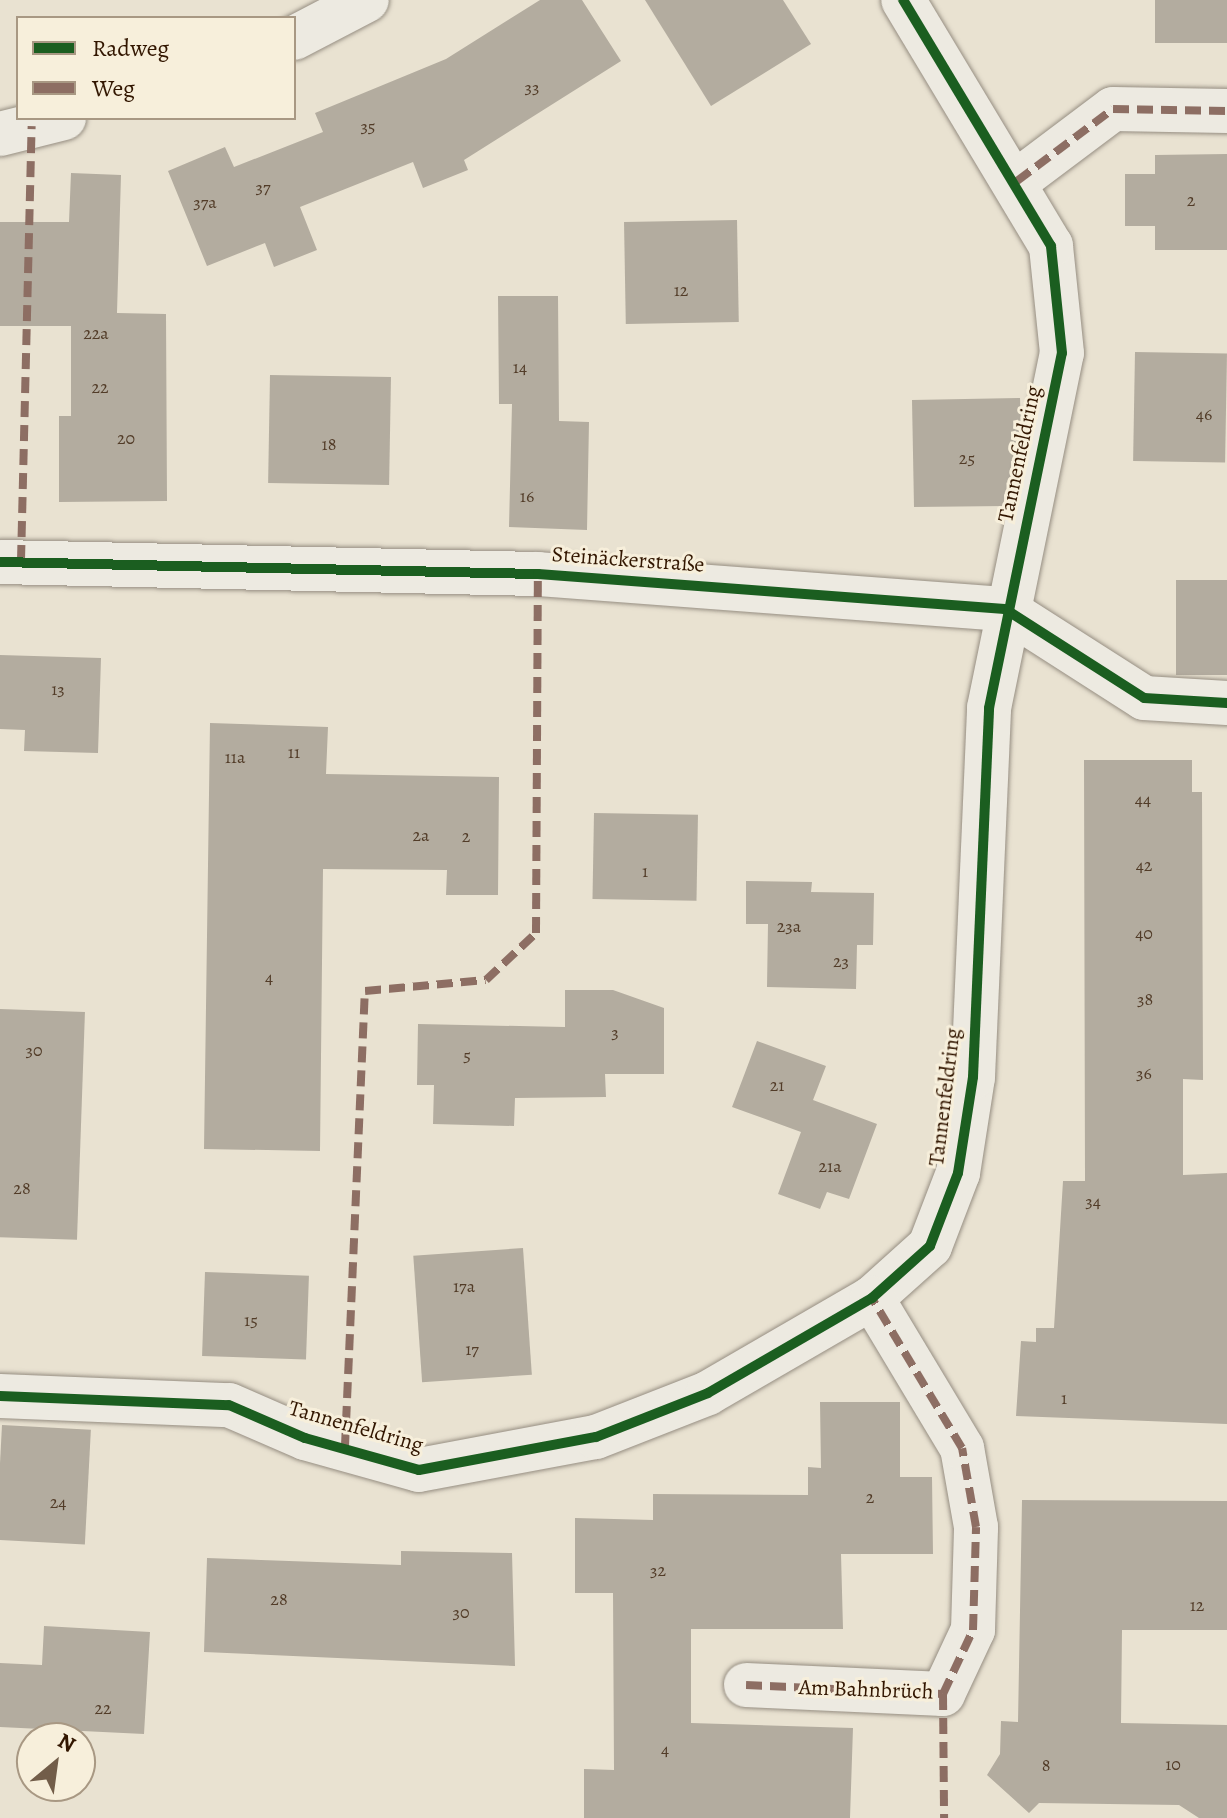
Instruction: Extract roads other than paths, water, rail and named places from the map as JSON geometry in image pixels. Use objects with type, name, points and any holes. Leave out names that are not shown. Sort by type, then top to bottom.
[{"type":"street","points":[[296,37],[367,0]]},
{"type":"street","name":"Tannenfeldring","points":[[0,1396],[229,1405],[305,1438],[419,1470],[596,1437],[708,1393],[872,1298],[930,1246],[958,1173],[973,1077],[989,708],[1005,609],[1062,353],[1051,246],[1017,181],[903,0]]},
{"type":"street","points":[[1017,181],[1113,109],[1227,111]]},
{"type":"street","points":[[0,134],[56,120]]},
{"type":"street","name":"Steinäckerstraße","points":[[0,562],[538,574],[1005,609],[1144,698],[1227,703]]},
{"type":"street","name":"Am Bahnbrüch","points":[[746,1685],[943,1694],[973,1630],[976,1527],[962,1448],[872,1298]]}]
